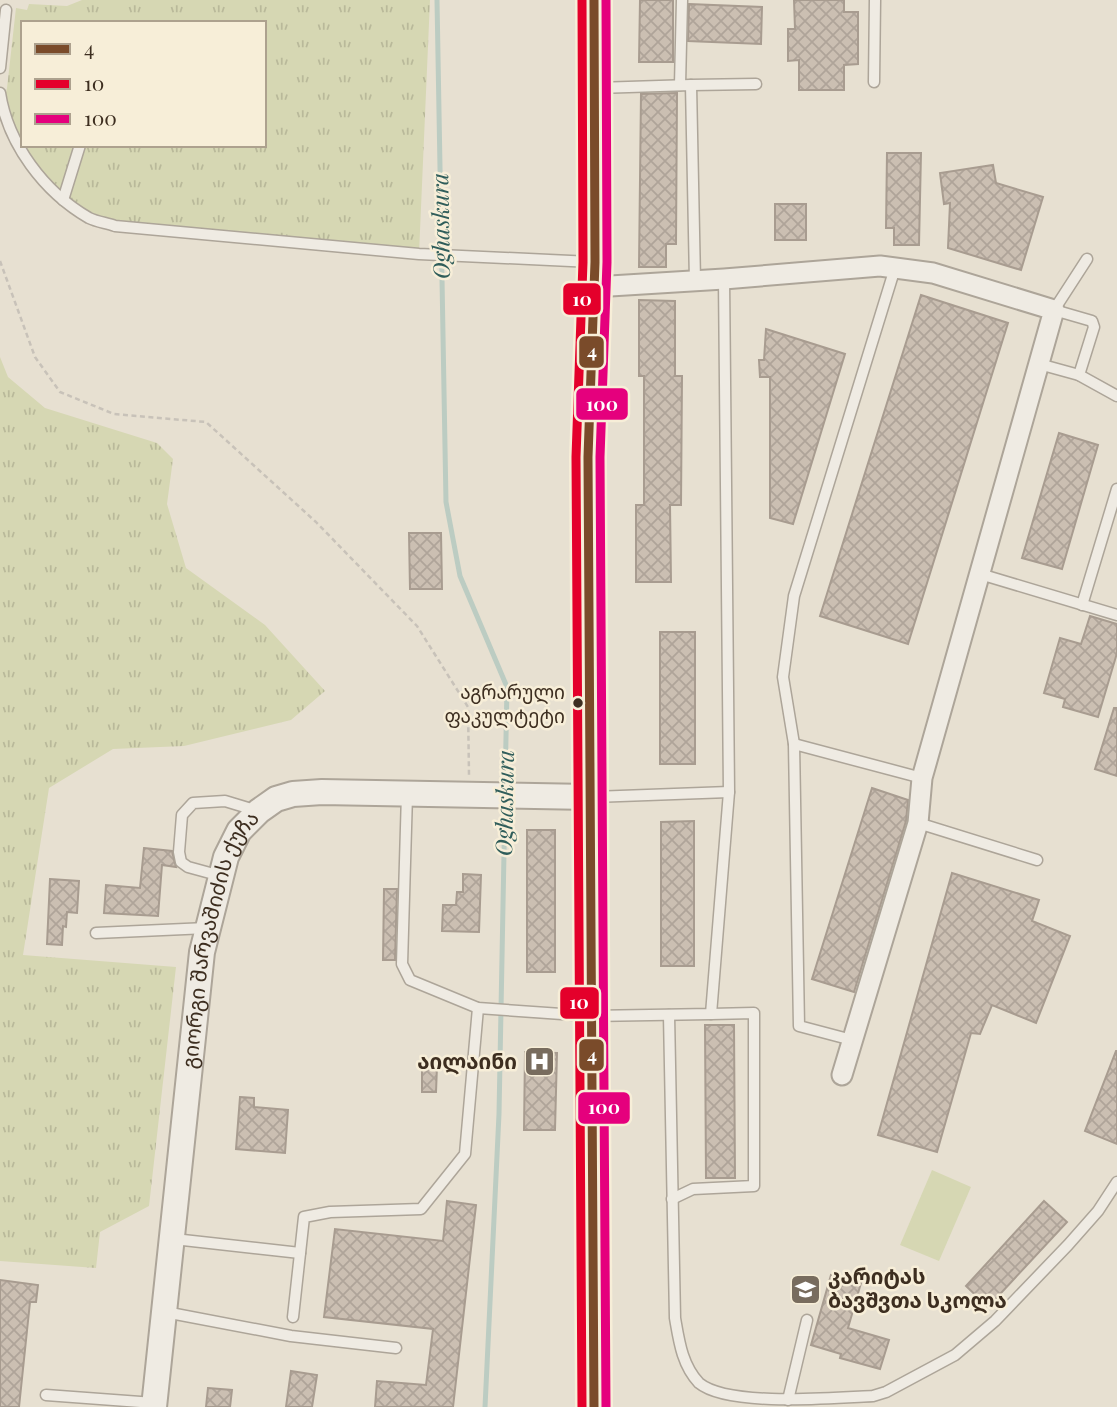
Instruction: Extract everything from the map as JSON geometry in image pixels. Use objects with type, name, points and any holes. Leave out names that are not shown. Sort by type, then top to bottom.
[{"type":"main road","points":[[594,0],[594,274],[588,457],[594,1396]]},
{"type":"street","points":[[594,274],[695,281],[849,268],[895,268],[933,273],[1054,310],[922,778],[918,823],[842,1075]]},
{"type":"street","name":"გიორგი შარვაშიძის ქუჩა","points":[[155,1405],[201,952],[226,858],[239,831],[276,799],[293,794],[322,792],[589,797]]},
{"type":"lane","points":[[680,85],[682,0]]},
{"type":"lane","points":[[874,82],[875,0]]},
{"type":"lane","points":[[0,68],[6,10]]},
{"type":"lane","points":[[593,88],[757,84]]},
{"type":"lane","points":[[691,85],[695,281]]},
{"type":"lane","points":[[0,93],[2,108],[23,156],[63,200],[91,219],[115,226],[470,258],[594,274]]},
{"type":"lane","points":[[63,200],[78,147]]},
{"type":"lane","points":[[1079,375],[1094,327],[1092,321],[1054,310],[1087,259]]},
{"type":"lane","points":[[852,1041],[799,1026],[794,744],[783,677],[794,597],[895,268]]},
{"type":"lane","points":[[710,1014],[729,792],[724,279]]},
{"type":"lane","points":[[1039,364],[1079,375],[1117,396]]},
{"type":"lane","points":[[1082,605],[1117,489]]},
{"type":"lane","points":[[980,575],[1117,615]]},
{"type":"lane","points":[[794,744],[922,778]]},
{"type":"lane","points":[[589,797],[729,792]]},
{"type":"lane","points":[[407,794],[402,964],[410,979],[478,1007],[510,1011],[590,1016],[754,1013],[754,1186],[693,1189],[672,1199]]},
{"type":"lane","points":[[221,876],[188,867],[181,862],[179,852],[182,815],[192,803],[225,801],[259,811]]},
{"type":"lane","points":[[918,823],[1037,860]]},
{"type":"lane","points":[[96,933],[208,928]]},
{"type":"lane","points":[[293,1317],[304,1217],[330,1212],[421,1209],[465,1153],[478,1007]]},
{"type":"lane","points":[[669,1015],[675,1318],[683,1359],[699,1383],[716,1394],[748,1401],[873,1396],[886,1392],[955,1355],[995,1321],[1068,1245],[1098,1210],[1117,1182]]},
{"type":"lane","points":[[173,1238],[300,1253]]},
{"type":"lane","points":[[164,1312],[291,1336],[396,1348]]},
{"type":"lane","points":[[788,1400],[807,1320]]},
{"type":"lane","points":[[46,1395],[155,1405]]},
{"type":"path","points":[[0,261],[35,357],[60,392],[114,414],[206,422],[316,523],[417,626],[468,707],[476,796]]},
{"type":"green space","points":[[82,0],[430,0],[419,254],[115,226],[91,219],[63,200],[23,156],[2,108],[7,88],[16,8],[27,10],[29,4],[67,6]]},
{"type":"green space","points":[[0,357],[8,377],[45,408],[157,443],[173,459],[167,504],[186,568],[265,625],[325,691],[291,720],[184,746],[113,749],[49,788],[23,955],[176,967],[149,1206],[100,1232],[96,1268],[0,1261]]},
{"type":"green space","points":[[932,1170],[971,1187],[939,1261],[900,1245]]},
{"type":"building","points":[[640,0],[673,0],[673,62],[639,62]]},
{"type":"building","points":[[794,0],[844,0],[844,12],[858,12],[858,64],[844,65],[844,90],[799,90],[799,60],[788,61],[788,29],[795,29]]},
{"type":"building","points":[[689,4],[762,7],[761,44],[688,41]]},
{"type":"building","points":[[677,93],[676,244],[666,244],[666,267],[639,267],[641,94]]},
{"type":"building","points":[[887,153],[921,153],[919,245],[894,245],[894,228],[886,228]]},
{"type":"building","points":[[993,165],[996,183],[1043,197],[1021,270],[948,248],[950,203],[944,204],[940,173]]},
{"type":"building","points":[[775,204],[806,204],[806,240],[775,240]]},
{"type":"building","points":[[921,295],[1008,323],[908,644],[820,616]]},
{"type":"building","points":[[639,300],[675,301],[675,376],[682,376],[681,505],[670,505],[671,582],[636,582],[636,505],[644,505],[644,376],[639,376]]},
{"type":"building","points":[[766,329],[845,354],[793,524],[770,518],[770,377],[760,377],[759,360],[764,360]]},
{"type":"building","points":[[1059,433],[1098,445],[1062,569],[1022,558]]},
{"type":"building","points":[[409,533],[441,533],[442,589],[410,589]]},
{"type":"building","points":[[1090,616],[1117,624],[1117,653],[1098,717],[1063,707],[1065,699],[1044,693],[1060,638],[1081,644]]},
{"type":"building","points":[[660,632],[695,632],[695,764],[660,764]]},
{"type":"building","points":[[1114,708],[1117,708],[1117,776],[1095,769]]},
{"type":"building","points":[[872,788],[908,800],[906,821],[854,992],[812,979]]},
{"type":"building","points":[[694,821],[694,966],[661,966],[661,822]]},
{"type":"building","points":[[527,830],[555,830],[555,972],[527,972]]},
{"type":"building","points":[[144,848],[172,851],[176,867],[162,865],[158,916],[104,913],[106,885],[140,888]]},
{"type":"building","points":[[952,873],[1039,900],[1032,921],[1070,936],[1036,1023],[992,1005],[980,1034],[971,1033],[937,1152],[878,1135]]},
{"type":"building","points":[[463,874],[481,875],[479,932],[442,931],[443,905],[456,905],[457,892],[463,892]]},
{"type":"building","points":[[50,879],[79,881],[77,913],[67,912],[62,945],[47,944]]},
{"type":"building","points":[[384,889],[397,889],[395,960],[383,960]]},
{"type":"building","points":[[705,1025],[734,1025],[735,1178],[706,1178]]},
{"type":"building","points":[[1117,1051],[1117,1144],[1085,1131]]},
{"type":"building","points":[[525,1052],[557,1053],[555,1130],[524,1130]]},
{"type":"building","points":[[422,1066],[437,1066],[436,1092],[422,1092]]},
{"type":"building","points":[[240,1097],[254,1098],[254,1107],[288,1110],[285,1153],[236,1149]]},
{"type":"building","points":[[447,1201],[476,1205],[453,1407],[375,1407],[377,1381],[426,1385],[433,1329],[324,1317],[335,1229],[443,1241]]},
{"type":"building","points":[[1044,1201],[1067,1222],[988,1307],[966,1286]]},
{"type":"building","points":[[831,1275],[861,1283],[848,1328],[889,1340],[880,1369],[840,1358],[841,1354],[811,1345]]},
{"type":"building","points":[[0,1280],[38,1285],[36,1302],[30,1302],[19,1407],[0,1407]]},
{"type":"building","points":[[291,1371],[317,1375],[312,1407],[286,1407]]},
{"type":"building","points":[[208,1388],[232,1390],[230,1407],[206,1407]]},
{"type":"waterway","name":"Oghaskura","points":[[437,0],[446,502],[460,576],[507,687],[505,788]]},
{"type":"waterway","name":"Oghaskura","points":[[485,1407],[499,1114],[505,801]]},
{"type":"transit line","name":"10","points":[[582,0],[583,262],[576,457],[582,1407]]},
{"type":"transit line","name":"4","points":[[594,0],[595,262],[588,457],[594,1407]]},
{"type":"transit line","name":"100","points":[[606,0],[607,262],[600,457],[606,1407]]},
{"type":"place","name":"აგრარული ფაკულტეტი","points":[[578,703]]},
{"type":"place","name":"აილაინი","points":[[540,1062]]},
{"type":"place","name":"კარიტას ბავშვთა სკოლა","points":[[805,1289]]}]
